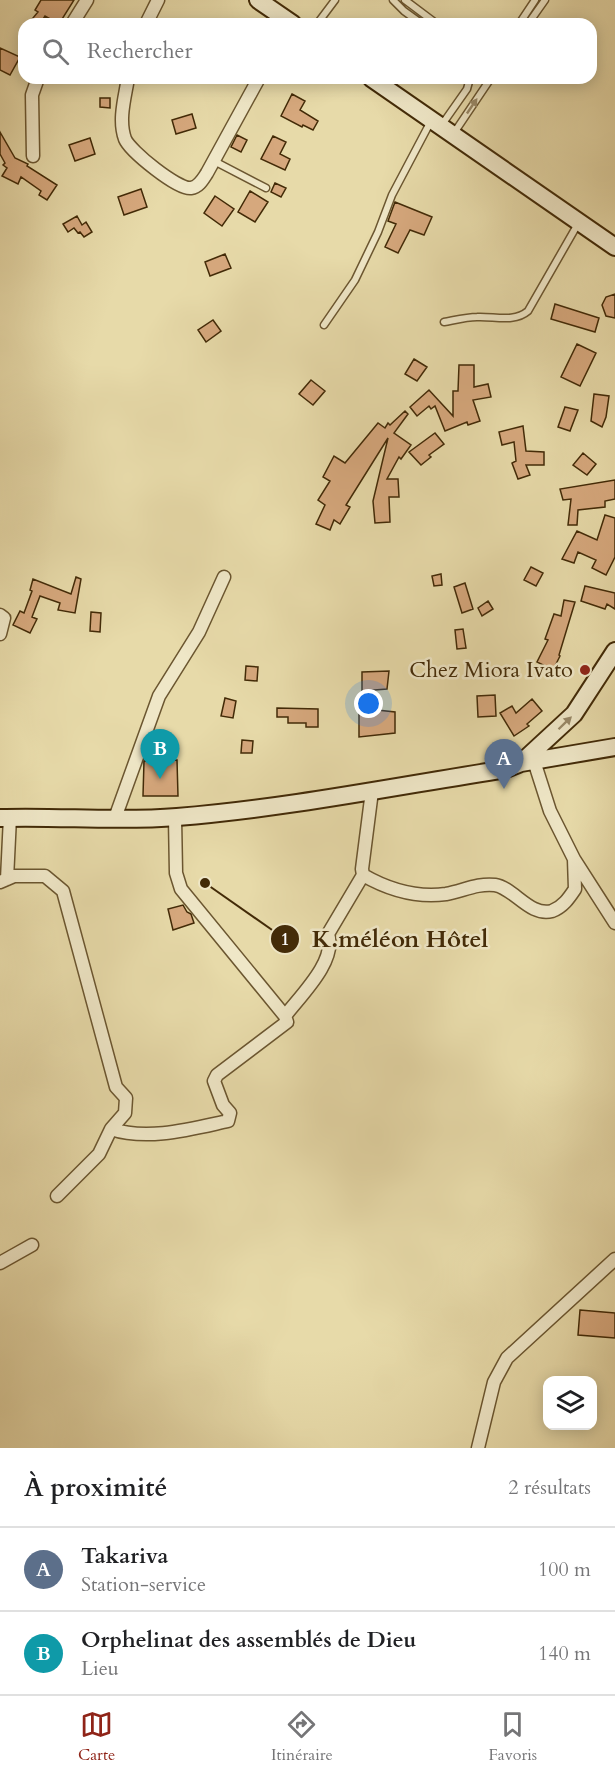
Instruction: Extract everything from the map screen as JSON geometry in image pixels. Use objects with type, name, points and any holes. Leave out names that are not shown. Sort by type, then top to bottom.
[{"type":"street","points":[[76,18],[87,0]]},
{"type":"street","points":[[149,18],[158,0]]},
{"type":"street","points":[[258,0],[283,18]]},
{"type":"street","points":[[33,156],[32,95],[36,84]]},
{"type":"street","points":[[127,84],[122,119],[125,138],[130,148],[175,184],[188,189],[197,186],[214,161],[256,84]]},
{"type":"street","points":[[380,84],[615,247]]},
{"type":"street","points":[[115,818],[159,696],[199,632],[224,577]]},
{"type":"street","points":[[0,615],[4,618],[0,633]]},
{"type":"street","points":[[528,762],[574,714],[615,651]]},
{"type":"street","points":[[57,1196],[99,1154],[111,1129],[125,1113],[126,1098],[116,1087],[63,891],[45,876],[14,876],[3,880],[5,817],[175,818],[372,791],[506,769],[528,762],[615,747]]},
{"type":"street","points":[[528,762],[574,859],[615,923]]},
{"type":"street","points":[[285,1016],[326,960],[330,946],[328,934],[363,875],[372,791]]},
{"type":"street","points":[[111,1129],[124,1133],[176,1133],[228,1120],[230,1113],[223,1105],[214,1081],[217,1075],[287,1022],[285,1016],[181,889],[176,873],[175,818]]},
{"type":"street","points":[[363,875],[384,887],[417,895],[446,894],[483,884],[501,886],[530,907],[550,911],[563,905],[575,889],[574,859]]},
{"type":"street","points":[[0,1263],[32,1245]]},
{"type":"street","points":[[478,1448],[494,1382],[507,1358],[615,1258]]},
{"type":"lane","points":[[321,18],[334,0]]},
{"type":"lane","points":[[393,0],[414,18]]},
{"type":"lane","points":[[405,0],[430,18]]},
{"type":"lane","points":[[523,18],[535,0]]},
{"type":"lane","points":[[532,18],[545,0]]},
{"type":"lane","points":[[324,325],[355,280],[378,232],[392,195],[442,126],[468,84]]},
{"type":"lane","points":[[442,126],[485,84]]},
{"type":"lane","points":[[214,161],[266,188]]},
{"type":"lane","points":[[444,322],[477,317],[522,316],[528,311],[579,221]]},
{"type":"building","points":[[41,0],[74,0],[63,18],[45,16],[33,18],[38,12],[35,10]]},
{"type":"building","points":[[0,48],[18,56],[10,75],[0,70]]},
{"type":"building","points":[[292,94],[305,101],[300,110],[318,121],[313,130],[281,116]]},
{"type":"building","points":[[100,98],[110,98],[110,108],[100,107]]},
{"type":"building","points":[[192,114],[196,128],[176,134],[172,120]]},
{"type":"building","points":[[0,132],[15,158],[28,164],[27,166],[57,185],[47,200],[39,195],[41,191],[21,177],[18,184],[2,176],[7,168],[3,165],[5,163],[0,154]]},
{"type":"building","points":[[237,135],[247,140],[241,152],[231,147]]},
{"type":"building","points":[[273,136],[286,142],[280,154],[290,159],[285,170],[261,159]]},
{"type":"building","points":[[90,138],[95,154],[75,161],[69,145]]},
{"type":"building","points":[[275,183],[286,188],[281,197],[271,192]]},
{"type":"building","points":[[141,189],[147,207],[124,215],[118,197]]},
{"type":"building","points":[[250,191],[268,202],[255,222],[238,212]]},
{"type":"building","points":[[215,196],[234,209],[222,226],[204,213]]},
{"type":"building","points":[[395,202],[432,217],[424,235],[410,230],[398,253],[385,247],[396,224],[388,221]]},
{"type":"building","points":[[77,216],[82,225],[86,222],[92,232],[84,237],[74,228],[68,232],[63,224]]},
{"type":"building","points":[[225,254],[231,268],[210,276],[205,262]]},
{"type":"building","points":[[615,294],[615,318],[606,316],[602,305],[606,297]]},
{"type":"building","points":[[555,304],[599,318],[595,332],[551,319]]},
{"type":"building","points":[[213,320],[221,331],[206,342],[198,330]]},
{"type":"building","points":[[577,344],[596,353],[580,386],[561,377]]},
{"type":"building","points":[[414,359],[427,367],[417,381],[405,374]]},
{"type":"building","points":[[459,365],[474,365],[474,387],[488,384],[491,397],[473,400],[480,421],[468,425],[467,422],[445,431],[435,406],[431,409],[429,406],[417,416],[410,407],[429,390],[453,416],[453,391],[458,391]]},
{"type":"building","points":[[311,380],[325,391],[313,405],[299,394]]},
{"type":"building","points":[[594,394],[609,396],[602,427],[591,421]]},
{"type":"building","points":[[565,407],[578,410],[570,431],[558,427]]},
{"type":"building","points":[[405,411],[408,414],[394,433],[411,445],[401,459],[399,457],[387,479],[398,479],[399,497],[389,497],[390,522],[375,523],[373,501],[388,438],[346,505],[350,507],[340,524],[334,520],[330,530],[316,524],[325,505],[318,500],[330,481],[323,477],[334,456],[345,463],[378,423],[385,428],[388,423],[390,425]]},
{"type":"building","points":[[523,426],[526,451],[544,452],[544,465],[526,465],[530,475],[518,479],[512,463],[516,461],[514,442],[502,445],[499,432]]},
{"type":"building","points":[[435,433],[444,444],[429,455],[431,457],[421,465],[409,452]]},
{"type":"building","points":[[583,453],[596,464],[587,475],[573,465]]},
{"type":"building","points":[[615,480],[615,499],[605,501],[605,507],[578,510],[577,525],[568,525],[571,499],[563,500],[560,489]]},
{"type":"building","points":[[605,515],[615,518],[615,557],[606,575],[592,568],[596,560],[578,552],[574,563],[562,559],[577,531],[597,540]]},
{"type":"building","points":[[531,567],[543,573],[536,586],[524,580]]},
{"type":"building","points":[[441,574],[442,585],[434,586],[432,576]]},
{"type":"building","points":[[76,577],[81,579],[75,613],[58,610],[60,603],[40,596],[32,617],[37,619],[30,633],[13,625],[20,611],[24,613],[32,591],[30,590],[33,579],[71,594]]},
{"type":"building","points":[[465,583],[473,609],[462,613],[454,587]]},
{"type":"building","points":[[585,586],[615,593],[615,609],[607,604],[605,609],[581,601]]},
{"type":"building","points":[[564,600],[575,602],[560,656],[553,670],[537,662],[548,640],[545,639],[554,614],[561,616]]},
{"type":"building","points":[[488,601],[493,609],[482,616],[478,608]]},
{"type":"building","points":[[91,612],[101,613],[100,632],[90,631]]},
{"type":"building","points":[[463,629],[466,648],[457,649],[455,630]]},
{"type":"building","points":[[246,666],[258,667],[257,681],[245,680]]},
{"type":"building","points":[[389,671],[387,689],[362,691],[362,672]]},
{"type":"building","points":[[495,695],[496,716],[478,717],[477,696]]},
{"type":"building","points":[[225,698],[236,701],[233,718],[221,716]]},
{"type":"building","points":[[532,699],[542,711],[527,724],[529,726],[514,736],[500,713],[512,706],[516,713]]},
{"type":"building","points":[[277,708],[318,709],[318,727],[306,727],[306,723],[288,723],[288,717],[277,717]]},
{"type":"building","points":[[359,708],[395,712],[395,733],[359,737]]},
{"type":"building","points":[[242,740],[253,741],[252,753],[241,753]]},
{"type":"building","points":[[177,760],[178,796],[143,796],[144,761]]},
{"type":"building","points":[[183,905],[191,914],[194,923],[173,930],[168,909]]},
{"type":"building","points":[[580,1310],[615,1313],[615,1338],[578,1335]]},
{"type":"place","name":"Chez Miora Ivato","points":[[585,670]]},
{"type":"place","name":"Orphelinat des assemblés de Dieu","points":[[160,779]]},
{"type":"place","name":"Takariva","points":[[504,789]]},
{"type":"place","name":"K.méléon Hôtel","points":[[205,883]]}]
